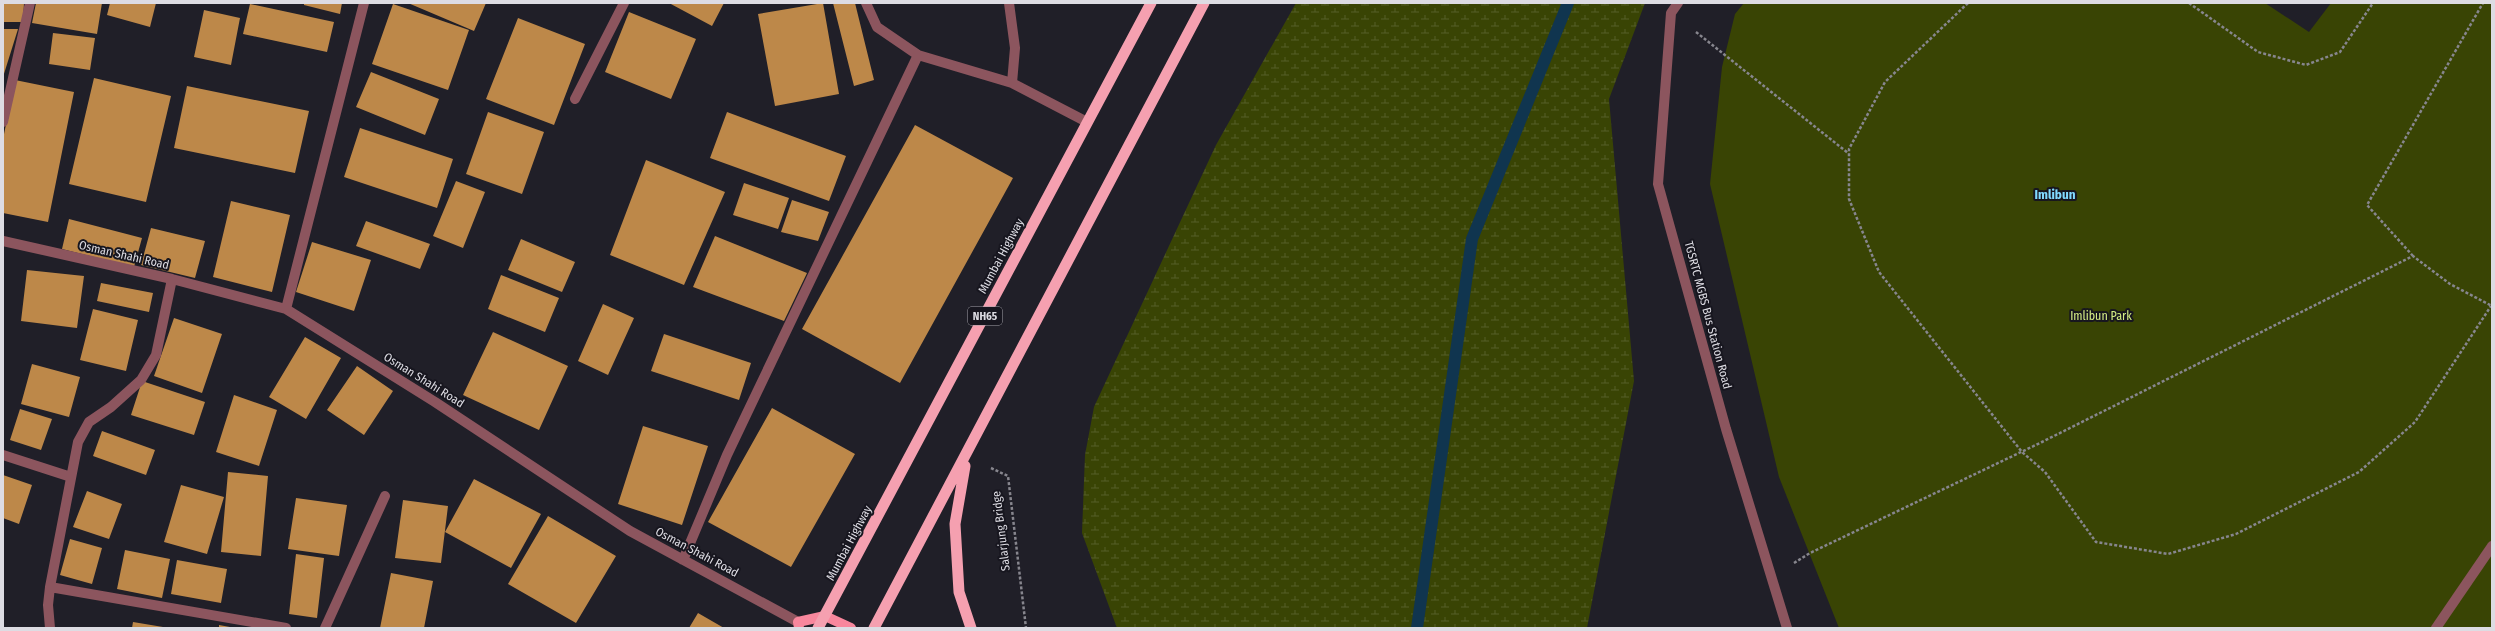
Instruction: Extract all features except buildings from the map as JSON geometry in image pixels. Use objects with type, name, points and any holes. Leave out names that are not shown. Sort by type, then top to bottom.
[{"type":"highway","name":"Mumbai Highway","points":[[818,628],[1151,3]]},
{"type":"highway","points":[[874,628],[967,456],[1204,3]]},
{"type":"highway","points":[[967,456],[955,524],[959,592],[971,628]]},
{"type":"main road","points":[[798,625],[825,616],[851,628]]},
{"type":"street","points":[[3,122],[30,3]]},
{"type":"street","points":[[286,310],[364,3]]},
{"type":"street","points":[[575,99],[624,3]]},
{"type":"street","points":[[866,3],[877,27],[918,55],[1012,83],[1087,122]]},
{"type":"street","points":[[1009,3],[1015,48],[1012,83]]},
{"type":"street","points":[[1671,13],[1678,3]]},
{"type":"street","name":"TGSRTC MGBS Bus Station Road","points":[[1671,13],[1658,184],[1724,421],[1787,628]]},
{"type":"street","points":[[683,560],[727,455],[918,55]]},
{"type":"street","name":"Osman Shahi Road","points":[[3,241],[172,279],[286,310],[435,402],[630,531],[798,625]]},
{"type":"street","points":[[50,628],[48,605],[50,587],[78,442],[88,422],[110,407],[141,380],[156,355],[172,279]]},
{"type":"street","points":[[3,455],[71,477]]},
{"type":"street","points":[[325,628],[385,496]]},
{"type":"street","points":[[2436,628],[2492,546]]},
{"type":"street","points":[[50,587],[286,628]]},
{"type":"path","points":[[1968,3],[1885,82],[1849,149],[1849,200],[1879,272],[2022,452],[2045,472],[2096,542],[2168,554],[2236,534],[2359,472],[2415,422],[2492,306],[2450,284],[2413,256],[2367,205],[2483,3]]},
{"type":"path","points":[[2189,3],[2258,52],[2306,65],[2340,52],[2373,3]]},
{"type":"path","points":[[1671,13],[1849,154]]},
{"type":"path","points":[[1772,577],[1810,553],[2022,452],[2413,256]]},
{"type":"path","name":"Salarjung Bridge","points":[[967,456],[1008,476],[1026,628]]},
{"type":"green space","points":[[1296,3],[1645,3],[1609,99],[1634,381],[1587,628],[1117,628],[1082,533],[1085,455],[1094,407],[1216,145]]},
{"type":"green space","name":"Imlibun Park","points":[[1744,3],[2265,3],[2309,32],[2331,3],[2492,3],[2492,628],[1839,628],[1779,477],[1710,184],[1722,67],[1735,14]]},
{"type":"waterway","points":[[1417,628],[1472,239],[1568,3]]},
{"type":"district","name":"Imlibun","points":[[2055,194]]}]
